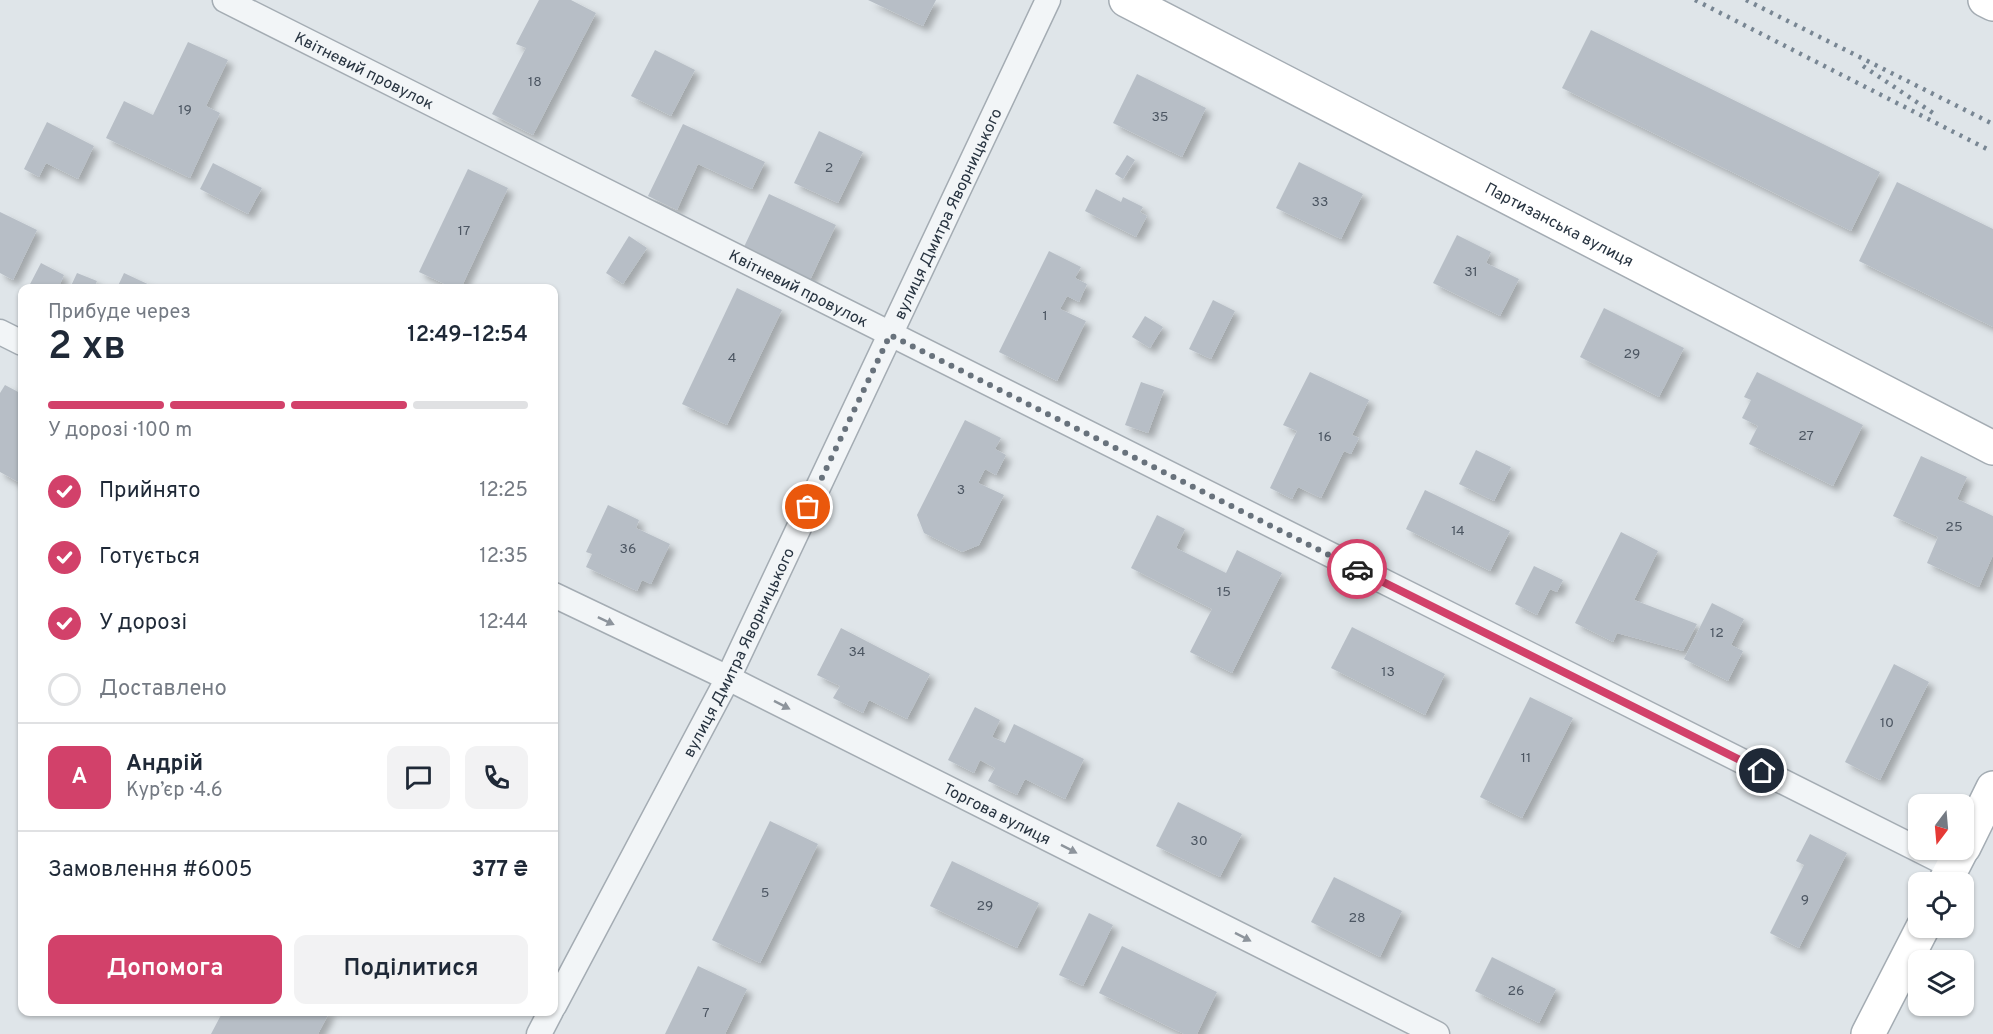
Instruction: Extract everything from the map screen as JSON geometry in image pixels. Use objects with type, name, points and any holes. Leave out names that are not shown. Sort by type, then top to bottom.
[{"type":"street","name":"Квітневий провулок","points":[[225,0],[890,335],[1908,821]]},
{"type":"street","name":"вулиця Дмитра Яворницького","points":[[558,998],[728,678],[1048,0]]},
{"type":"street","name":"Партизанська вулиця","points":[[1126,0],[1993,448]]},
{"type":"street","points":[[1985,0],[1993,4]]},
{"type":"street","points":[[0,332],[18,341]]},
{"type":"street","name":"Торгова вулиця","points":[[558,598],[728,678],[1437,1034]]},
{"type":"street","points":[[1974,831],[1993,788]]},
{"type":"street","points":[[1868,1034],[1917,938]]},
{"type":"street","points":[[539,1034],[548,1016]]},
{"type":"building","points":[[539,0],[571,0],[596,13],[533,135],[492,114],[526,48],[516,44]]},
{"type":"building","points":[[868,0],[936,0],[923,26]]},
{"type":"building","points":[[1591,30],[1880,172],[1851,231],[1562,88]]},
{"type":"building","points":[[188,42],[228,60],[206,106],[220,113],[190,178],[106,138],[124,101],[153,115]]},
{"type":"building","points":[[655,50],[695,70],[671,116],[631,96]]},
{"type":"building","points":[[1137,74],[1206,108],[1182,157],[1113,123]]},
{"type":"building","points":[[47,122],[94,146],[78,179],[46,163],[39,177],[24,169]]},
{"type":"building","points":[[683,124],[765,162],[752,189],[698,164],[677,210],[648,196]]},
{"type":"building","points":[[819,131],[863,152],[838,203],[794,183]]},
{"type":"building","points":[[1127,155],[1135,160],[1123,179],[1115,174]]},
{"type":"building","points":[[1299,162],[1363,194],[1341,239],[1276,208]]},
{"type":"building","points":[[213,163],[262,188],[248,214],[200,189]]},
{"type":"building","points":[[468,169],[508,188],[463,284],[444,284],[419,272]]},
{"type":"building","points":[[1897,182],[1993,229],[1993,327],[1859,261]]},
{"type":"building","points":[[1096,189],[1121,202],[1123,197],[1143,207],[1140,212],[1147,216],[1136,237],[1085,211]]},
{"type":"building","points":[[769,194],[836,225],[810,280],[743,249]]},
{"type":"building","points":[[0,212],[37,230],[13,280],[0,273]]},
{"type":"building","points":[[1457,235],[1491,252],[1486,263],[1519,279],[1500,316],[1433,283]]},
{"type":"building","points":[[629,236],[647,248],[623,284],[606,273]]},
{"type":"building","points":[[1049,251],[1081,267],[1075,278],[1087,284],[1079,302],[1067,296],[1060,309],[1086,321],[1057,381],[999,352]]},
{"type":"building","points":[[41,263],[64,275],[60,284],[30,284]]},
{"type":"building","points":[[77,273],[97,281],[96,284],[72,284]]},
{"type":"building","points":[[124,273],[147,284],[119,284]]},
{"type":"building","points":[[737,288],[782,310],[727,425],[682,404]]},
{"type":"building","points":[[1213,300],[1235,311],[1211,359],[1189,349]]},
{"type":"building","points":[[1604,308],[1684,348],[1659,397],[1580,357]]},
{"type":"building","points":[[1145,316],[1163,327],[1150,348],[1132,337]]},
{"type":"building","points":[[1310,372],[1369,400],[1352,435],[1359,438],[1351,454],[1344,451],[1321,498],[1298,487],[1292,499],[1270,488],[1297,431],[1283,425]]},
{"type":"building","points":[[1757,372],[1863,425],[1833,486],[1749,444],[1758,426],[1742,418],[1751,400],[1744,397]]},
{"type":"building","points":[[1141,382],[1164,390],[1148,433],[1125,425]]},
{"type":"building","points":[[5,385],[18,392],[18,482],[0,472],[0,393]]},
{"type":"building","points":[[965,420],[1001,438],[995,449],[1006,455],[996,475],[985,469],[978,483],[1004,495],[979,545],[962,552],[924,533],[917,515]]},
{"type":"building","points":[[1476,450],[1511,467],[1494,501],[1459,484]]},
{"type":"building","points":[[1921,456],[1967,477],[1957,499],[1993,516],[1993,555],[1979,587],[1927,563],[1938,537],[1893,516]]},
{"type":"building","points":[[1425,490],[1510,531],[1490,571],[1406,529]]},
{"type":"building","points":[[608,505],[639,520],[636,528],[670,544],[651,584],[642,580],[637,591],[586,567],[592,554],[586,552]]},
{"type":"building","points":[[1157,515],[1185,529],[1176,548],[1226,573],[1237,550],[1282,573],[1232,673],[1190,652],[1212,609],[1131,568]]},
{"type":"building","points":[[1621,532],[1658,551],[1634,600],[1697,624],[1683,651],[1617,633],[1613,642],[1575,623]]},
{"type":"building","points":[[1534,566],[1563,580],[1557,592],[1550,589],[1537,615],[1515,604]]},
{"type":"building","points":[[1712,603],[1744,619],[1731,645],[1743,651],[1728,681],[1684,659]]},
{"type":"building","points":[[1352,627],[1445,674],[1425,715],[1331,668]]},
{"type":"building","points":[[841,628],[930,674],[907,719],[869,700],[863,713],[833,698],[840,686],[817,675]]},
{"type":"building","points":[[1894,664],[1929,682],[1880,780],[1845,762]]},
{"type":"building","points":[[1530,697],[1573,718],[1522,818],[1480,797]]},
{"type":"building","points":[[975,707],[1000,720],[992,737],[1005,743],[1014,724],[1084,759],[1065,799],[1025,779],[1017,795],[988,781],[995,768],[980,760],[974,773],[948,760]]},
{"type":"building","points":[[1178,802],[1242,834],[1220,877],[1156,846]]},
{"type":"building","points":[[770,821],[818,844],[760,963],[712,940]]},
{"type":"building","points":[[1810,834],[1847,853],[1799,948],[1770,933],[1804,865],[1796,861]]},
{"type":"building","points":[[952,861],[1039,903],[1017,948],[930,906]]},
{"type":"building","points":[[1334,877],[1402,911],[1380,957],[1311,922]]},
{"type":"building","points":[[1089,913],[1113,925],[1083,986],[1059,975]]},
{"type":"building","points":[[1122,946],[1217,992],[1197,1034],[1184,1034],[1099,993]]},
{"type":"building","points":[[1492,957],[1556,989],[1539,1023],[1475,991]]},
{"type":"building","points":[[698,966],[747,989],[725,1034],[665,1034]]},
{"type":"building","points":[[220,1016],[327,1016],[318,1034],[211,1034]]},
{"type":"railway","points":[[1695,0],[1987,149]]},
{"type":"railway","points":[[1746,0],[1993,124]]},
{"type":"railway","points":[[1863,66],[1933,113]]},
{"type":"way so far","points":[[808,507],[890,335],[1357,569]]},
{"type":"route","points":[[1357,569],[1762,771]]}]
